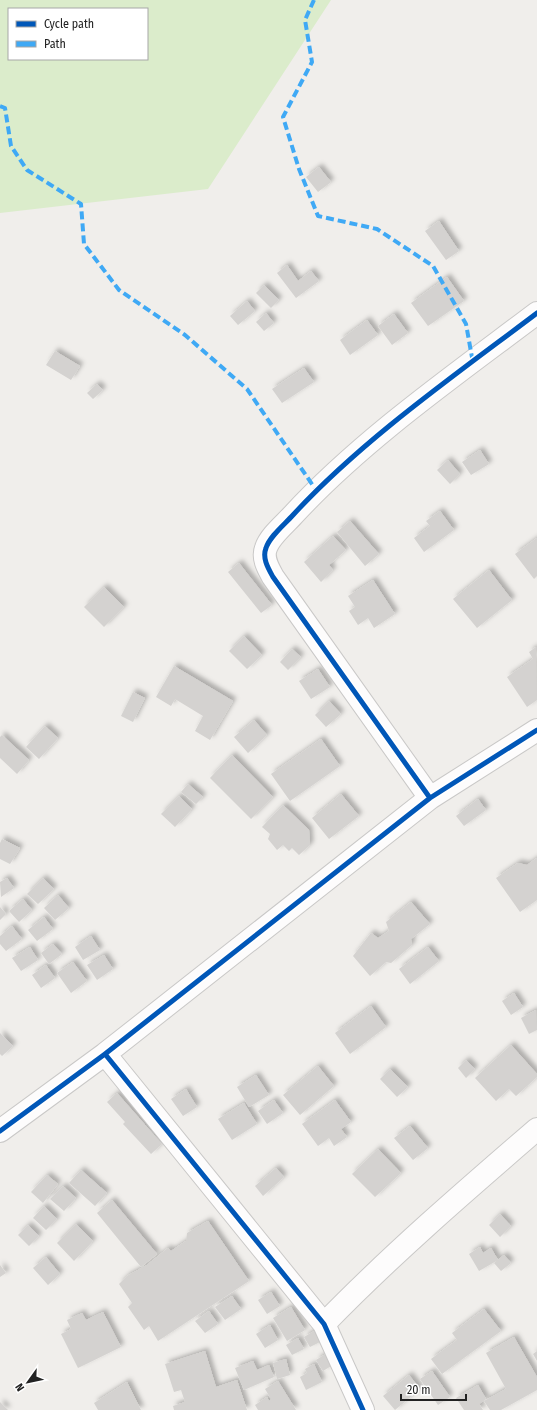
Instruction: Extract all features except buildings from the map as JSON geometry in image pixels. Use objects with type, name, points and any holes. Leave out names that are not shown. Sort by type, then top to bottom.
[{"type":"street","points":[[430,798],[273,576],[266,562],[266,548],[273,538],[316,490],[342,466],[427,397],[537,313]]},
{"type":"street","points":[[0,1131],[104,1054],[430,798],[537,730]]},
{"type":"street","points":[[104,1054],[324,1324],[363,1410]]},
{"type":"street","points":[[324,1324],[363,1284],[447,1206],[537,1129]]},
{"type":"green space","points":[[0,0],[331,0],[208,189],[0,213]]},
{"type":"marked path","points":[[314,0],[305,20],[312,62],[283,117],[299,169],[318,216],[377,229],[433,266],[466,324],[473,363]]},
{"type":"marked path","points":[[0,106],[5,108],[11,146],[27,170],[81,204],[84,244],[119,290],[185,335],[247,389],[316,490]]},
{"type":"cycle path","points":[[430,798],[273,577],[266,563],[265,552],[271,539],[320,487],[379,434],[442,384],[537,313]]},
{"type":"cycle path","points":[[0,1131],[105,1054],[430,798],[537,730]]},
{"type":"cycle path","points":[[105,1054],[324,1324],[363,1410]]}]
